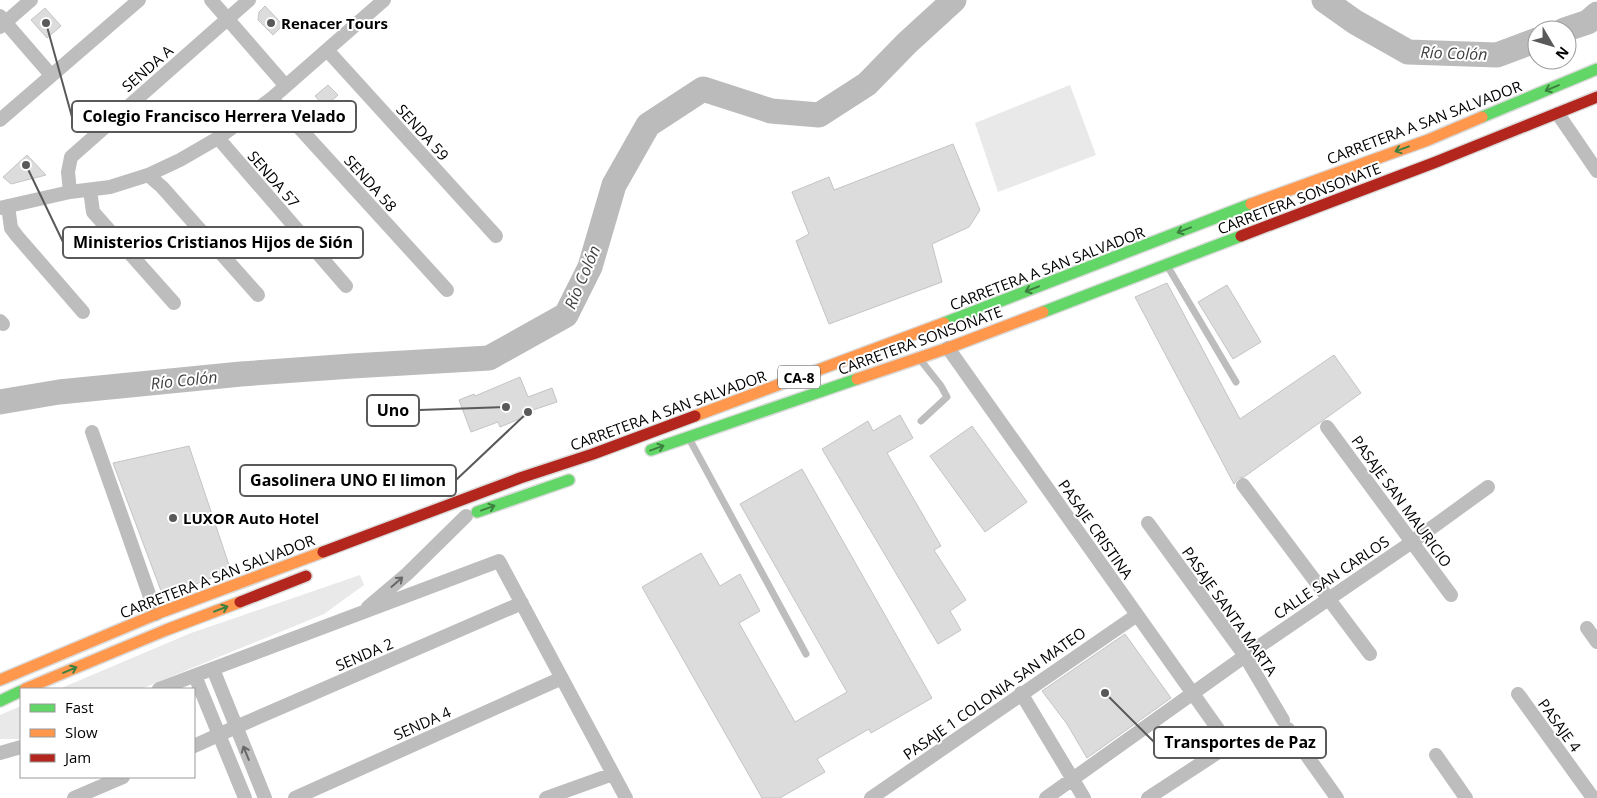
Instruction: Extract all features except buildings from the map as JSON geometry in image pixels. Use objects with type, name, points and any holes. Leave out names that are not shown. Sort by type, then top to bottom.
[{"type":"highway","name":"CARRETERA A SAN SALVADOR","points":[[0,680],[156,614],[520,478],[592,454],[946,323],[1286,190],[1428,140],[1597,69]]},
{"type":"highway","name":"CARRETERA SONSONATE","points":[[642,454],[948,348],[1597,98]]},
{"type":"highway","points":[[438,526],[577,476]]},
{"type":"highway","points":[[28,688],[166,630],[317,572]]},
{"type":"highway","points":[[0,701],[20,691]]},
{"type":"street","points":[[30,0],[2,22],[51,75]]},
{"type":"street","points":[[0,120],[139,0]]},
{"type":"street","points":[[211,0],[286,85]]},
{"type":"street","name":"SENDA A","points":[[70,192],[68,172],[71,157],[249,0]]},
{"type":"street","points":[[83,312],[10,228],[4,207],[70,192],[110,187],[148,176],[180,160],[218,138],[271,99],[384,0]]},
{"type":"street","name":"SENDA 59","points":[[327,50],[496,236]]},
{"type":"street","name":"SENDA 58","points":[[271,99],[447,290]]},
{"type":"street","points":[[1558,114],[1597,171]]},
{"type":"street","name":"SENDA 57","points":[[218,138],[346,286]]},
{"type":"street","points":[[148,176],[162,187],[258,295]]},
{"type":"street","points":[[90,190],[93,212],[174,303]]},
{"type":"street","name":"PASAJE CRISTINA","points":[[948,348],[1192,694],[1218,728]]},
{"type":"street","name":"PASAJE SAN MAURICIO","points":[[1327,427],[1451,595]]},
{"type":"street","points":[[92,432],[156,614]]},
{"type":"street","points":[[1243,485],[1370,654]]},
{"type":"street","name":"CALLE SAN CARLOS","points":[[1046,798],[1244,656],[1412,542],[1488,487]]},
{"type":"street","points":[[360,614],[407,574],[466,516]]},
{"type":"street","name":"PASAJE SANTA MARTA","points":[[1148,523],[1244,656],[1285,724],[1337,798]]},
{"type":"street","points":[[162,688],[499,561],[626,798]]},
{"type":"street","name":"SENDA 2","points":[[195,746],[522,603]]},
{"type":"street","name":"PASAJE 1 COLONIA SAN MATEO","points":[[871,798],[1137,615]]},
{"type":"street","points":[[1587,628],[1597,642]]},
{"type":"street","points":[[213,669],[265,798]]},
{"type":"street","points":[[194,676],[245,798]]},
{"type":"street","name":"SENDA 4","points":[[295,798],[562,678]]},
{"type":"street","points":[[1021,693],[1084,798]]},
{"type":"street","name":"PASAJE 4","points":[[1518,694],[1593,798]]},
{"type":"street","points":[[0,754],[20,746]]},
{"type":"street","points":[[1148,798],[1220,751]]},
{"type":"street","points":[[1436,755],[1466,798]]},
{"type":"street","points":[[546,798],[613,774]]},
{"type":"street","points":[[74,798],[121,778]]},
{"type":"lane","points":[[1167,265],[1236,382]]},
{"type":"lane","points":[[918,357],[941,386],[947,397],[921,421]]},
{"type":"lane","points":[[688,437],[806,654]]},
{"type":"shaded area","points":[[1070,85],[1096,155],[998,192],[975,123]]},
{"type":"shaded area","points":[[360,575],[364,585],[324,614],[143,688],[61,688],[191,633]]},
{"type":"shaded area","points":[[20,706],[20,739],[0,739],[0,715]]},
{"type":"waterway","name":"Río Colón","points":[[0,402],[59,392],[241,374],[489,358],[566,315],[590,267],[614,185],[648,125],[703,89],[771,111],[819,115],[867,84],[907,43],[954,0]]},
{"type":"waterway","name":"Río Colón","points":[[1324,0],[1355,22],[1408,52],[1497,55],[1527,44]]},
{"type":"waterway","name":"Río Colón","points":[[1577,26],[1588,22],[1597,14]]},
{"type":"traffic: fast","points":[[1482,117],[1597,69]]},
{"type":"traffic: fast","points":[[944,323],[1251,204]]},
{"type":"traffic: fast","points":[[1043,312],[1241,236]]},
{"type":"traffic: fast","points":[[651,450],[857,379]]},
{"type":"traffic: fast","points":[[477,512],[569,480]]},
{"type":"traffic: fast","points":[[0,701],[20,691]]},
{"type":"traffic: slow","points":[[1251,204],[1428,140],[1482,117]]},
{"type":"traffic: slow","points":[[857,379],[948,348],[1043,312]]},
{"type":"traffic: slow","points":[[695,416],[944,323]]},
{"type":"traffic: slow","points":[[0,680],[159,613],[323,552]]},
{"type":"traffic: slow","points":[[27,688],[166,630],[240,602]]},
{"type":"traffic: jam","points":[[1241,236],[1436,162],[1597,97]]},
{"type":"traffic: jam","points":[[323,552],[520,478],[593,454],[695,416]]},
{"type":"traffic: jam","points":[[240,602],[306,576]]},
{"type":"place","name":"Colegio Francisco Herrera Velado","points":[[46,23]]},
{"type":"place","name":"Renacer Tours","points":[[271,23]]},
{"type":"place","name":"Ministerios Cristianos Hijos de Sión","points":[[26,165]]},
{"type":"place","name":"Uno","points":[[506,407]]},
{"type":"place","name":"Gasolinera UNO El limon","points":[[528,412]]},
{"type":"place","name":"LUXOR Auto Hotel","points":[[173,518]]},
{"type":"place","name":"Transportes de Paz","points":[[1105,693]]}]
